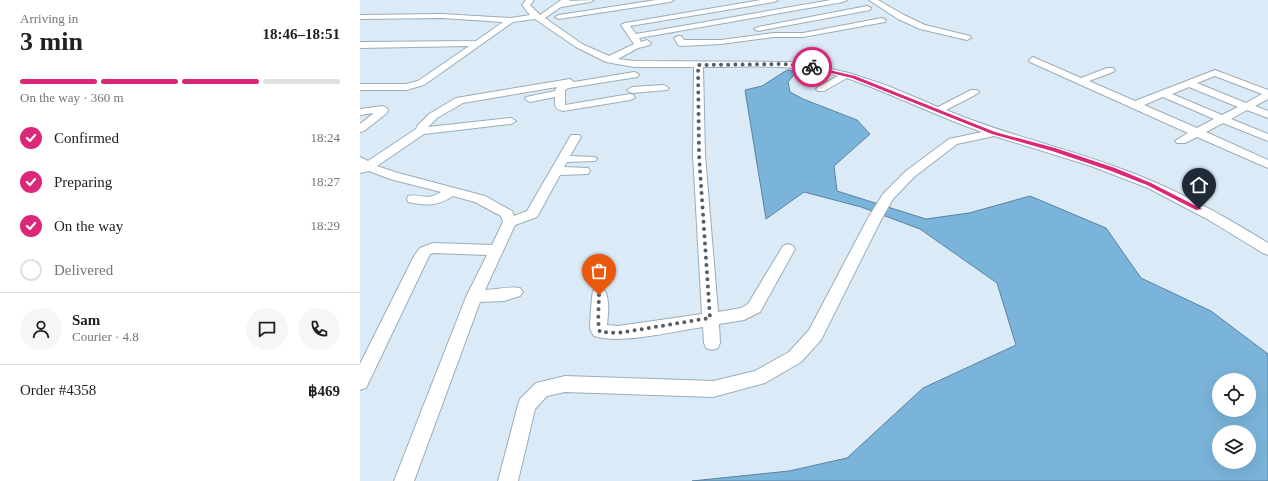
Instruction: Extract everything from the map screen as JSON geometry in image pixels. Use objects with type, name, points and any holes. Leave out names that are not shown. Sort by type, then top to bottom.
[{"type":"street","points":[[530,0],[526,5],[569,41],[595,56],[634,69]]},
{"type":"street","points":[[360,17],[477,16],[511,20],[539,17],[563,2],[586,0]]},
{"type":"street","points":[[559,16],[578,18],[657,1],[670,0]]},
{"type":"street","points":[[637,45],[624,27],[626,25],[774,0]]},
{"type":"street","points":[[808,0],[816,5]]},
{"type":"street","points":[[632,37],[843,0]]},
{"type":"street","points":[[872,0],[901,18],[924,27],[967,38]]},
{"type":"street","points":[[727,8],[745,25],[675,39],[681,43],[696,43],[757,37],[803,35],[882,20]]},
{"type":"street","points":[[757,37],[751,30],[868,8]]},
{"type":"street","points":[[830,15],[847,27]]},
{"type":"street","points":[[400,24],[409,23],[419,16]]},
{"type":"street","points":[[363,26],[377,17]]},
{"type":"street","points":[[360,87],[406,87],[415,85],[511,20]]},
{"type":"street","points":[[803,35],[819,40]]},
{"type":"street","points":[[609,60],[637,45],[653,42]]},
{"type":"street","points":[[360,45],[478,43]]},
{"type":"street","points":[[1033,60],[1268,164]]},
{"type":"street","points":[[664,88],[631,97],[563,108],[560,107],[560,89],[562,87],[634,69],[698,65],[783,64],[823,69],[846,75],[994,133],[1113,169],[1187,202],[1246,235],[1268,250]]},
{"type":"street","points":[[698,65],[699,155],[712,343]]},
{"type":"street","points":[[631,97],[634,69]]},
{"type":"street","points":[[1081,81],[1110,70]]},
{"type":"street","points":[[1135,105],[1215,74],[1268,94]]},
{"type":"street","points":[[821,89],[846,75]]},
{"type":"street","points":[[421,131],[422,127],[433,116],[460,100],[570,82]]},
{"type":"street","points":[[1190,84],[1268,115]]},
{"type":"street","points":[[937,111],[974,92]]},
{"type":"street","points":[[530,99],[560,94]]},
{"type":"street","points":[[1164,94],[1268,138]]},
{"type":"street","points":[[1181,141],[1268,94]]},
{"type":"street","points":[[360,112],[376,109],[382,109],[383,111],[360,129]]},
{"type":"street","points":[[949,116],[953,141]]},
{"type":"street","points":[[363,166],[421,131],[511,121]]},
{"type":"street","points":[[508,481],[528,405],[542,390],[565,384],[714,388],[759,378],[795,357],[815,334],[875,218],[888,197],[910,174],[953,141],[994,133]]},
{"type":"street","points":[[404,481],[474,297],[510,222],[532,214],[575,137]]},
{"type":"street","points":[[563,159],[591,159]]},
{"type":"street","points":[[363,166],[480,200],[507,214],[510,222]]},
{"type":"street","points":[[556,171],[584,171]]},
{"type":"street","points":[[413,199],[423,202],[434,202],[450,192]]},
{"type":"street","points":[[360,382],[421,256],[425,251],[434,248],[497,250]]},
{"type":"street","points":[[599,295],[600,310],[598,328],[600,332],[618,333],[744,314],[754,308],[788,249]]},
{"type":"street","points":[[474,297],[504,295],[515,292]]},
{"type":"water","points":[[787,70],[797,71],[788,82],[790,92],[803,99],[857,120],[870,134],[834,166],[837,191],[926,219],[969,213],[1030,196],[1106,228],[1141,278],[1211,311],[1268,354],[1268,481],[692,481],[789,471],[847,458],[923,388],[1016,345],[997,283],[920,229],[861,207],[804,192],[766,219],[745,90],[762,86]]},
{"type":"way so far","points":[[599,295],[600,310],[598,328],[600,332],[618,333],[710,318],[699,155],[698,65],[783,64],[812,67]]},
{"type":"route","points":[[812,67],[853,77],[994,133],[1113,169],[1149,184],[1199,209]]}]
